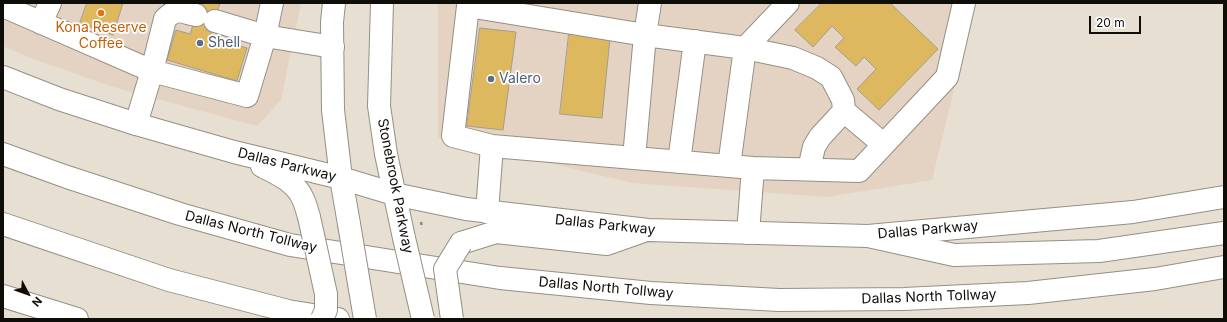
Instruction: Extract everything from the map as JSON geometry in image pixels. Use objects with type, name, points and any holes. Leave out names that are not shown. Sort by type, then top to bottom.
[{"type":"main road","points":[[41,23],[50,3]]},
{"type":"main road","points":[[3,6],[152,71],[247,96],[265,36],[272,3]]},
{"type":"main road","points":[[334,3],[332,22],[333,110],[341,178],[365,319]]},
{"type":"main road","name":"Stonebrook Parkway","points":[[382,3],[379,106],[394,194],[423,319]]},
{"type":"main road","points":[[634,158],[645,35],[650,3]]},
{"type":"main road","points":[[729,166],[746,48],[788,3]]},
{"type":"main road","points":[[883,144],[844,111],[843,100],[831,77],[817,68],[793,58],[746,48],[645,35],[467,4],[453,136],[492,146],[679,162],[753,168],[859,170],[947,77],[964,3]]},
{"type":"main road","points":[[136,124],[152,71],[165,19],[171,13],[177,11],[265,36],[333,47]]},
{"type":"main road","points":[[679,162],[695,41]]},
{"type":"main road","name":"Dallas Parkway","points":[[3,77],[59,99],[136,124],[234,152],[341,178],[394,194],[466,210],[648,230],[868,236],[1133,212],[1224,197]]},
{"type":"main road","points":[[809,169],[814,146],[820,137],[844,111]]},
{"type":"main road","points":[[487,212],[492,146]]},
{"type":"main road","points":[[234,152],[285,178],[293,185],[303,198],[309,217],[326,294],[326,310],[322,319]]},
{"type":"main road","name":"Dallas North Tollway","points":[[3,154],[67,177],[180,214],[290,244],[500,278],[651,293],[779,300],[904,299],[1028,293],[1155,279],[1224,267]]},
{"type":"main road","points":[[748,232],[753,168]]},
{"type":"main road","points":[[3,224],[169,280],[288,311],[338,319]]},
{"type":"main road","points":[[452,319],[445,269],[461,242],[496,232],[607,244],[648,230]]},
{"type":"main road","points":[[868,236],[954,254],[1099,251],[1224,234]]},
{"type":"main road","points":[[3,296],[77,319]]},
{"type":"shaded area","points":[[3,3],[301,3],[281,100],[257,126],[113,87],[28,57],[3,46]]},
{"type":"shaded area","points":[[438,3],[975,3],[932,180],[827,197],[633,183],[438,137]]},
{"type":"building","points":[[87,3],[123,3],[113,35],[80,23]]},
{"type":"building","name":"Shell","points":[[199,3],[220,3],[210,37],[247,48],[237,81],[167,60],[176,30],[190,34]]},
{"type":"building","points":[[822,3],[890,3],[938,49],[879,110],[857,89],[876,69],[864,57],[856,66],[835,47],[844,38],[832,26],[813,47],[795,30]]},
{"type":"building","name":"Valero","points":[[480,28],[516,32],[503,130],[467,126]]},
{"type":"building","points":[[569,34],[610,38],[602,118],[560,114]]},
{"type":"place","name":"Kona Reserve Coffee","points":[[101,13]]},
{"type":"place","name":"Shell","points":[[200,43]]},
{"type":"place","name":"Valero","points":[[491,79]]}]
